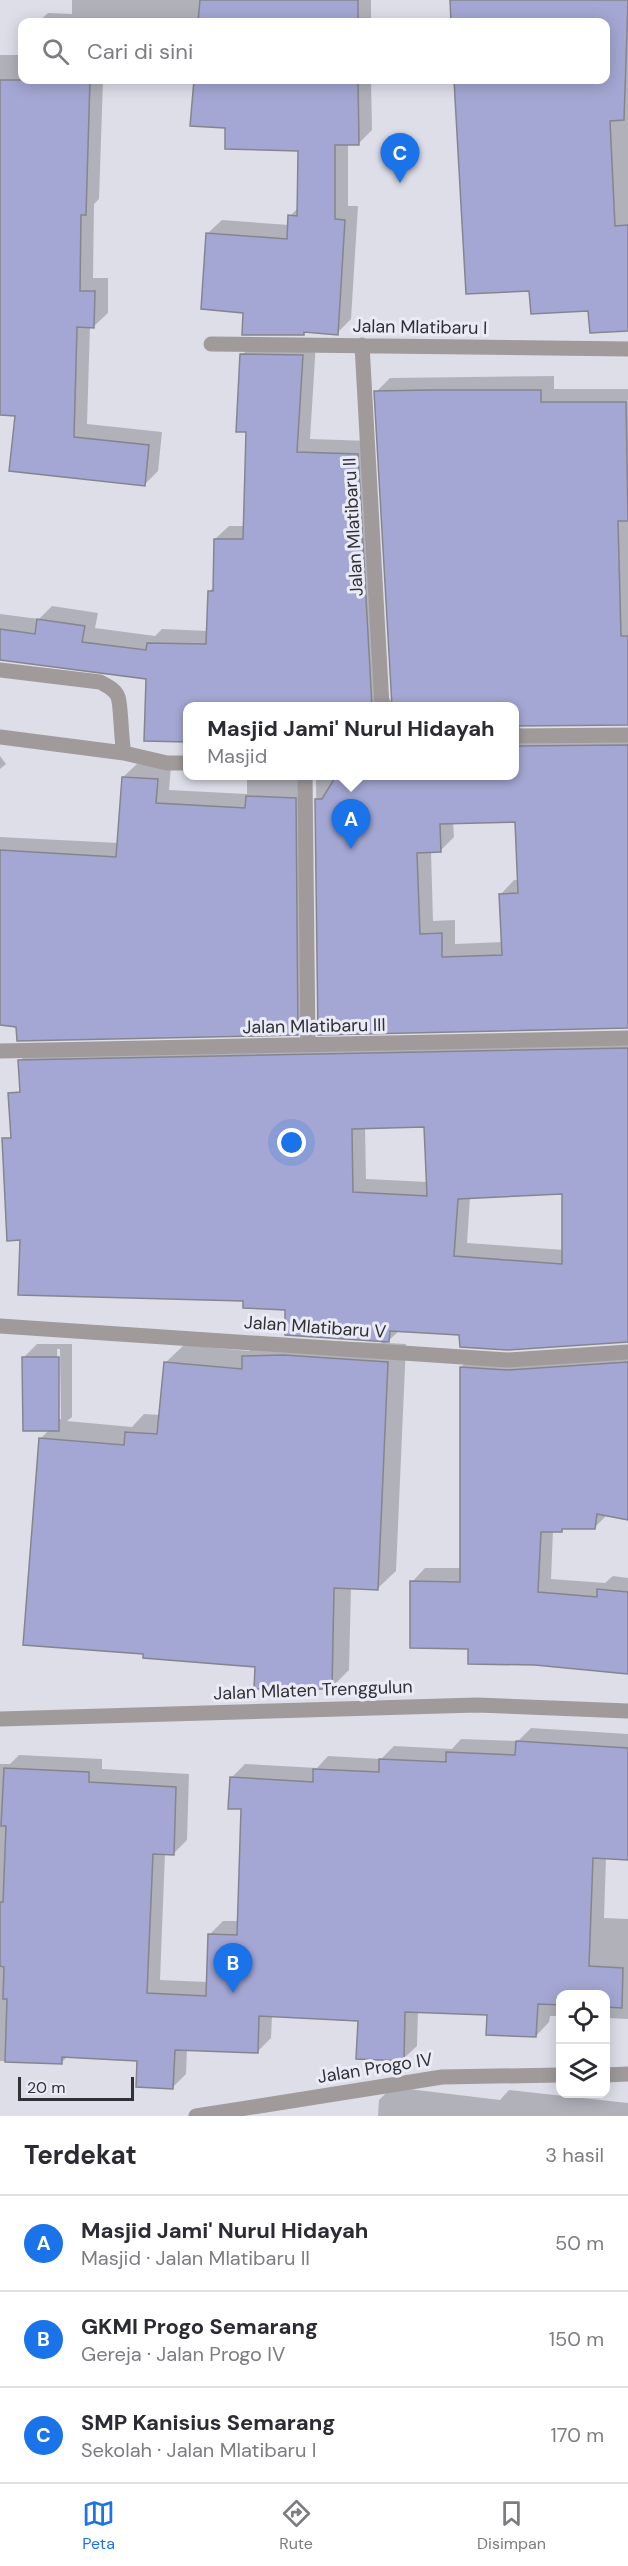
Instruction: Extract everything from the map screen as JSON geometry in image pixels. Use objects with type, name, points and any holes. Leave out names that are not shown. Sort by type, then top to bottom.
[{"type":"street","name":"Jalan Mlatibaru I","points":[[211,344],[628,349]]},
{"type":"street","name":"Jalan Mlatibaru II","points":[[362,345],[382,702]]},
{"type":"street","points":[[0,670],[100,682],[113,690],[119,698],[120,736],[124,753]]},
{"type":"street","points":[[519,736],[628,735]]},
{"type":"street","points":[[0,737],[124,753],[167,763],[183,763]]},
{"type":"street","points":[[305,780],[308,1045]]},
{"type":"street","name":"Jalan Mlatibaru III","points":[[0,1051],[628,1038]]},
{"type":"street","name":"Jalan Mlatibaru V","points":[[0,1326],[507,1359],[628,1352]]},
{"type":"street","name":"Jalan Mlaten Trenggulun","points":[[0,1719],[477,1705],[628,1712]]},
{"type":"street","points":[[610,2074],[628,2074]]},
{"type":"street","name":"Jalan Progo IV","points":[[196,2116],[442,2077],[556,2075]]},
{"type":"building","points":[[200,0],[358,0],[358,18],[198,18]]},
{"type":"building","points":[[450,0],[628,0],[624,120],[610,121],[615,226],[628,225],[628,331],[590,333],[588,311],[531,314],[529,291],[466,294],[454,84],[610,84],[610,18],[451,18]]},
{"type":"building","points":[[0,80],[18,80],[18,84],[90,84],[86,215],[81,215],[80,291],[95,291],[94,328],[77,327],[74,437],[149,445],[145,486],[9,471],[15,416],[0,415]]},
{"type":"building","points":[[194,84],[358,84],[359,145],[335,145],[335,219],[345,220],[338,335],[304,332],[304,335],[242,335],[243,313],[201,309],[206,233],[287,239],[288,215],[297,216],[298,151],[225,149],[225,128],[190,126]]},
{"type":"building","points":[[240,354],[303,355],[297,452],[358,454],[372,702],[183,702],[183,742],[144,741],[146,679],[0,660],[0,629],[35,634],[37,619],[85,626],[82,642],[146,650],[147,643],[206,644],[208,591],[213,591],[214,539],[243,539],[246,432],[236,432]]},
{"type":"building","points":[[541,390],[541,402],[626,402],[628,521],[618,521],[621,636],[628,636],[628,725],[519,726],[519,702],[392,702],[374,391]]},
{"type":"building","points":[[628,745],[628,1028],[318,1035],[315,799],[322,799],[334,780],[519,780],[519,746]],"holes":[[[515,822],[518,893],[499,894],[502,955],[442,957],[442,933],[420,934],[417,853],[441,852],[440,824]]]},
{"type":"building","points":[[122,777],[158,779],[156,803],[245,808],[246,796],[296,798],[298,1035],[17,1041],[16,1027],[0,1025],[0,850],[116,857]]},
{"type":"building","points":[[628,1048],[628,1342],[507,1350],[460,1347],[459,1335],[390,1331],[389,1342],[285,1335],[285,1310],[243,1308],[243,1301],[18,1295],[20,1240],[7,1241],[2,1138],[11,1138],[8,1093],[20,1092],[18,1060]],"holes":[[[424,1127],[427,1196],[353,1192],[352,1129]],[[562,1194],[562,1264],[454,1256],[458,1199]]]},
{"type":"building","points":[[284,1355],[388,1362],[378,1590],[334,1588],[332,1689],[254,1689],[255,1667],[143,1658],[143,1654],[23,1645],[39,1438],[124,1445],[125,1432],[157,1434],[164,1362],[242,1369],[242,1356]]},
{"type":"building","points":[[22,1357],[59,1357],[59,1431],[23,1431]]},
{"type":"building","points":[[628,1362],[628,1520],[597,1514],[595,1529],[562,1529],[562,1532],[541,1532],[538,1592],[597,1597],[597,1589],[628,1592],[628,1674],[535,1665],[468,1664],[468,1649],[410,1648],[410,1581],[460,1582],[460,1367],[507,1370]]},
{"type":"building","points":[[516,1741],[628,1748],[628,1860],[593,1858],[589,1966],[623,1968],[622,2008],[610,2007],[610,1990],[556,1990],[556,2005],[538,2004],[536,2037],[486,2035],[487,2015],[405,2012],[404,2061],[356,2059],[358,2021],[259,2016],[258,2053],[175,2050],[173,2089],[136,2087],[137,2061],[62,2057],[62,2064],[5,2062],[7,1999],[3,1999],[4,1967],[0,1966],[0,1902],[3,1902],[6,1826],[1,1826],[4,1768],[89,1772],[89,1782],[176,1787],[174,1855],[153,1854],[147,1993],[206,1996],[208,1934],[237,1935],[241,1809],[228,1809],[230,1777],[313,1782],[313,1769],[379,1772],[379,1759],[446,1762],[446,1752],[515,1755]]},
{"type":"place","name":"SMP Kanisius Semarang","points":[[400,183]]},
{"type":"place","name":"Masjid Jami' Nurul Hidayah","points":[[351,849]]},
{"type":"place","name":"GKMI Progo Semarang","points":[[233,1993]]}]
